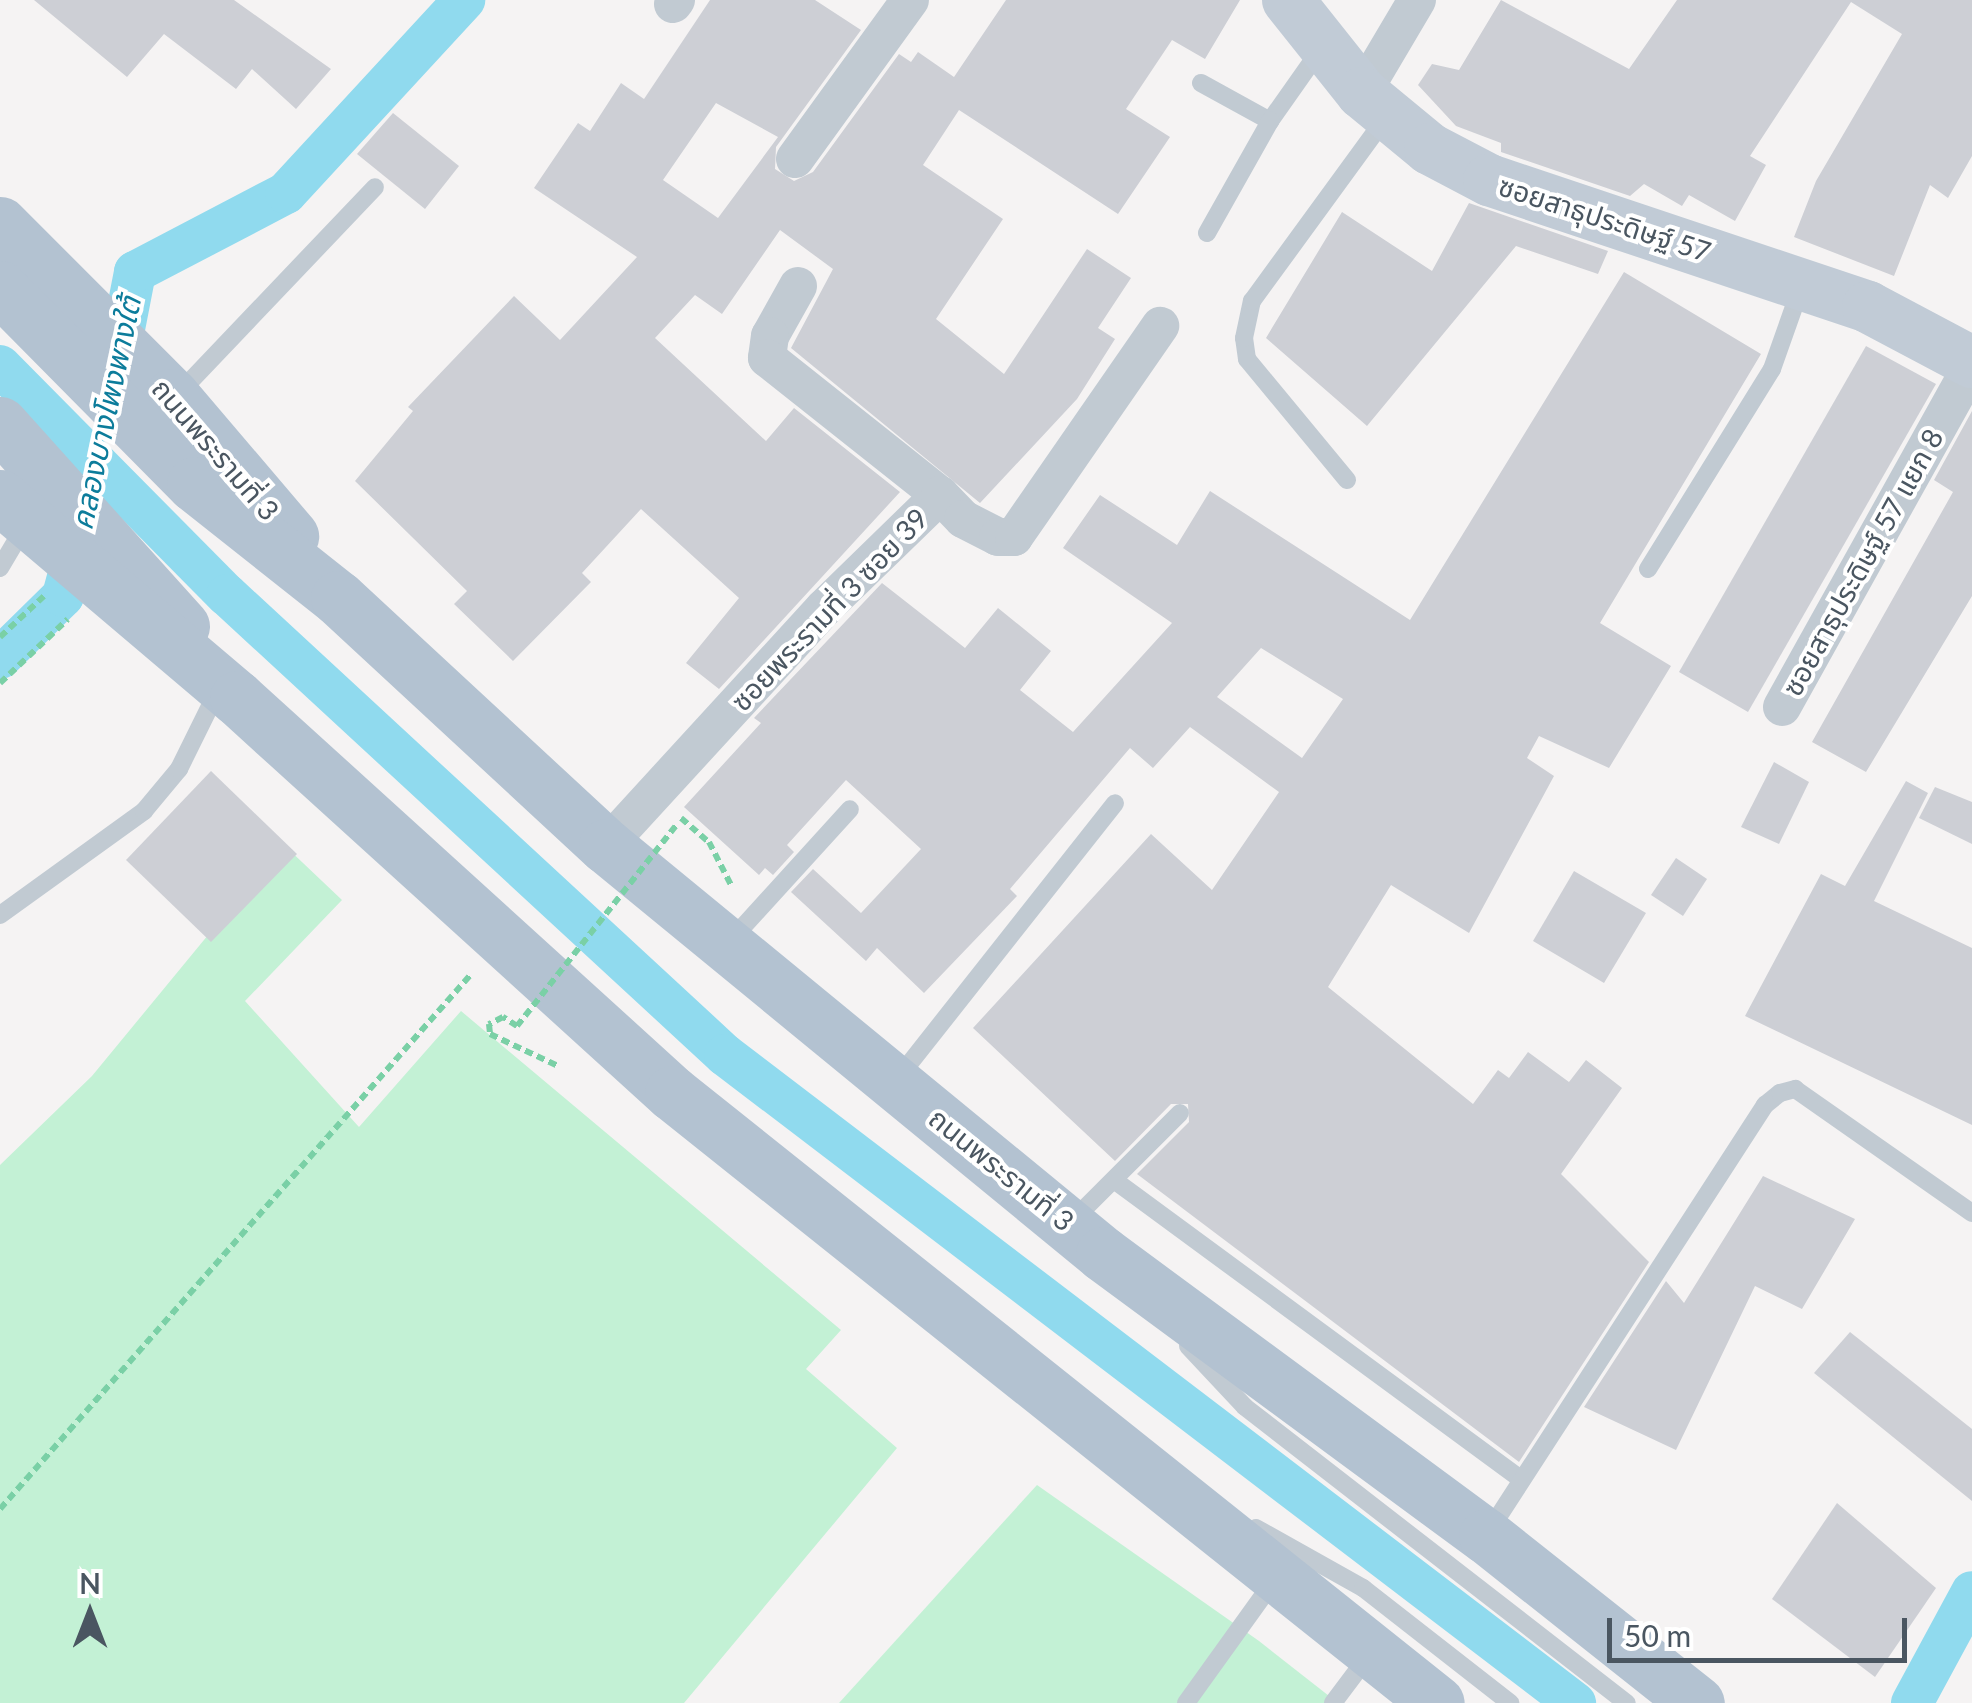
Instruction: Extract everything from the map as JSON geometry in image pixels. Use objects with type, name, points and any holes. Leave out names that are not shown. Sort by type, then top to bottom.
[{"type":"main road","name":"ถนนพระรามที่ 3","points":[[0,224],[24,280],[162,408],[244,528],[338,598],[606,846],[1086,1239],[1486,1536],[1696,1703]]},
{"type":"main road","points":[[0,424],[99,527],[229,692]]},
{"type":"main road","points":[[40,561],[229,692],[498,941],[1102,1442],[1437,1703]]},
{"type":"street","points":[[795,159],[910,0]]},
{"type":"street","name":"ซอยสาธุประดิษฐ์ 57","points":[[1288,0],[1375,104],[1489,180],[1868,307],[1972,364]]},
{"type":"street","points":[[1375,104],[1417,0]]},
{"type":"street","points":[[798,286],[770,336],[767,358],[940,496]]},
{"type":"street","name":"ซอยพระรามที่ 3 ซอย 39","points":[[606,846],[824,608],[940,496],[963,519],[998,537],[1014,536],[1160,326]]},
{"type":"street","name":"ซอยสาธุประดิษฐ์ 57 แยก 8","points":[[1782,707],[1972,364]]},
{"type":"lane","points":[[1206,233],[1270,120],[1324,44]]},
{"type":"lane","points":[[1201,83],[1270,120]]},
{"type":"lane","points":[[1347,480],[1248,359],[1244,338],[1252,301],[1375,104]]},
{"type":"lane","points":[[162,408],[375,187]]},
{"type":"lane","points":[[1648,569],[1772,369],[1802,284]]},
{"type":"lane","points":[[0,915],[144,811],[179,769],[229,692]]},
{"type":"lane","points":[[895,1083],[1115,803]]},
{"type":"lane","points":[[726,945],[850,809]]},
{"type":"lane","points":[[1486,1536],[1780,1093],[1795,1089],[1972,1213]]},
{"type":"lane","points":[[1180,1113],[1114,1180],[1086,1239],[1246,1407],[1627,1703]]},
{"type":"lane","points":[[1114,1180],[1522,1480]]},
{"type":"lane","points":[[1102,1442],[1363,1588],[1510,1703]]},
{"type":"lane","points":[[1186,1703],[1275,1580]]},
{"type":"lane","points":[[1333,1703],[1370,1654]]},
{"type":"path","points":[[0,637],[40,561]]},
{"type":"path","points":[[0,682],[40,561]]},
{"type":"path","points":[[668,807],[710,842],[734,890]]},
{"type":"path","points":[[560,1068],[490,1034],[489,1024],[502,1017],[517,1026],[678,823],[665,817]]},
{"type":"path","points":[[0,1509],[498,941]]},
{"type":"green space","points":[[283,844],[342,900],[245,1001],[359,1127],[461,1011],[841,1330],[806,1369],[897,1448],[684,1703],[0,1703],[0,1165],[92,1076]]},
{"type":"green space","points":[[1037,1485],[1259,1641],[1338,1703],[839,1703]]},
{"type":"building","points":[[34,0],[234,0],[331,69],[296,109],[252,69],[236,89],[164,34],[127,77]]},
{"type":"building","points":[[710,0],[815,0],[861,30],[776,147],[775,169],[794,181],[813,172],[899,54],[911,62],[918,52],[954,77],[1006,0],[1240,0],[1205,59],[1172,40],[1126,109],[1170,137],[1118,214],[959,110],[923,165],[1003,219],[936,319],[1004,374],[1087,249],[1131,278],[1098,328],[1115,339],[1077,399],[980,503],[791,348],[833,269],[780,230],[722,314],[695,295],[655,338],[766,441],[794,408],[900,492],[719,689],[686,663],[739,598],[641,509],[582,573],[591,582],[513,661],[454,604],[467,591],[355,481],[413,411],[408,407],[514,296],[560,340],[637,257],[534,188],[578,123],[590,131],[621,83],[644,99]],"holes":[[[716,103],[778,137],[718,218],[663,180]]]},
{"type":"building","points":[[1501,0],[1629,69],[1677,0],[1972,0],[1972,156],[1948,198],[1930,185],[1894,276],[1794,237],[1816,181],[1902,34],[1851,2],[1750,156],[1766,165],[1735,221],[1689,195],[1682,206],[1644,184],[1630,196],[1501,152],[1501,143],[1456,126],[1418,85],[1432,64],[1459,70]]},
{"type":"building","points":[[393,113],[459,166],[425,209],[357,154]]},
{"type":"building","points":[[1469,203],[1608,251],[1598,274],[1516,246],[1367,426],[1266,338],[1342,212],[1432,271]]},
{"type":"building","points":[[1624,272],[1761,354],[1600,623],[1671,666],[1609,768],[1539,736],[1527,758],[1554,776],[1469,933],[1391,885],[1328,987],[1473,1104],[1498,1070],[1509,1078],[1528,1052],[1569,1082],[1586,1060],[1622,1088],[1561,1174],[1649,1262],[1519,1462],[1137,1174],[1189,1122],[1188,1104],[1171,1104],[1115,1161],[973,1028],[1151,834],[1212,890],[1279,792],[1190,727],[1153,768],[1130,748],[1010,889],[1017,896],[924,993],[877,948],[866,961],[791,892],[813,869],[861,913],[921,849],[846,780],[787,845],[794,852],[773,875],[765,868],[759,875],[684,807],[761,723],[754,718],[882,583],[965,648],[998,608],[1051,651],[1020,690],[1073,732],[1172,623],[1063,548],[1100,495],[1177,545],[1210,491],[1410,620]],"holes":[[[1261,648],[1343,699],[1302,758],[1217,697]]]},
{"type":"building","points":[[1866,346],[1936,384],[1748,712],[1679,672]]},
{"type":"building","points":[[1972,411],[1972,596],[1866,772],[1812,742],[1953,492],[1934,480]]},
{"type":"building","points":[[1774,762],[1809,782],[1779,844],[1741,827]]},
{"type":"building","points":[[211,771],[297,854],[211,942],[126,860]]},
{"type":"building","points":[[1906,781],[1928,793],[1874,901],[1972,948],[1972,1125],[1745,1016],[1821,874],[1845,886]]},
{"type":"building","points":[[1935,787],[1972,802],[1972,844],[1919,818]]},
{"type":"building","points":[[1676,858],[1707,879],[1683,916],[1651,895]]},
{"type":"building","points":[[1574,871],[1646,913],[1604,983],[1533,941]]},
{"type":"building","points":[[1763,1176],[1855,1219],[1802,1309],[1755,1286],[1676,1450],[1584,1407],[1666,1281],[1684,1303]]},
{"type":"building","points":[[1850,1332],[1972,1429],[1972,1501],[1814,1373]]},
{"type":"building","points":[[1837,1503],[1936,1588],[1875,1677],[1772,1599]]},
{"type":"waterway","name":"คลองบางโพงพางใต้","points":[[116,370],[135,272],[286,193],[464,0]]},
{"type":"waterway","points":[[0,366],[227,595],[725,1055],[1575,1703]]},
{"type":"waterway","name":"คลองบางโพงพางใต้","points":[[0,658],[63,596],[80,532]]},
{"type":"waterway","points":[[1912,1703],[1972,1592]]}]
